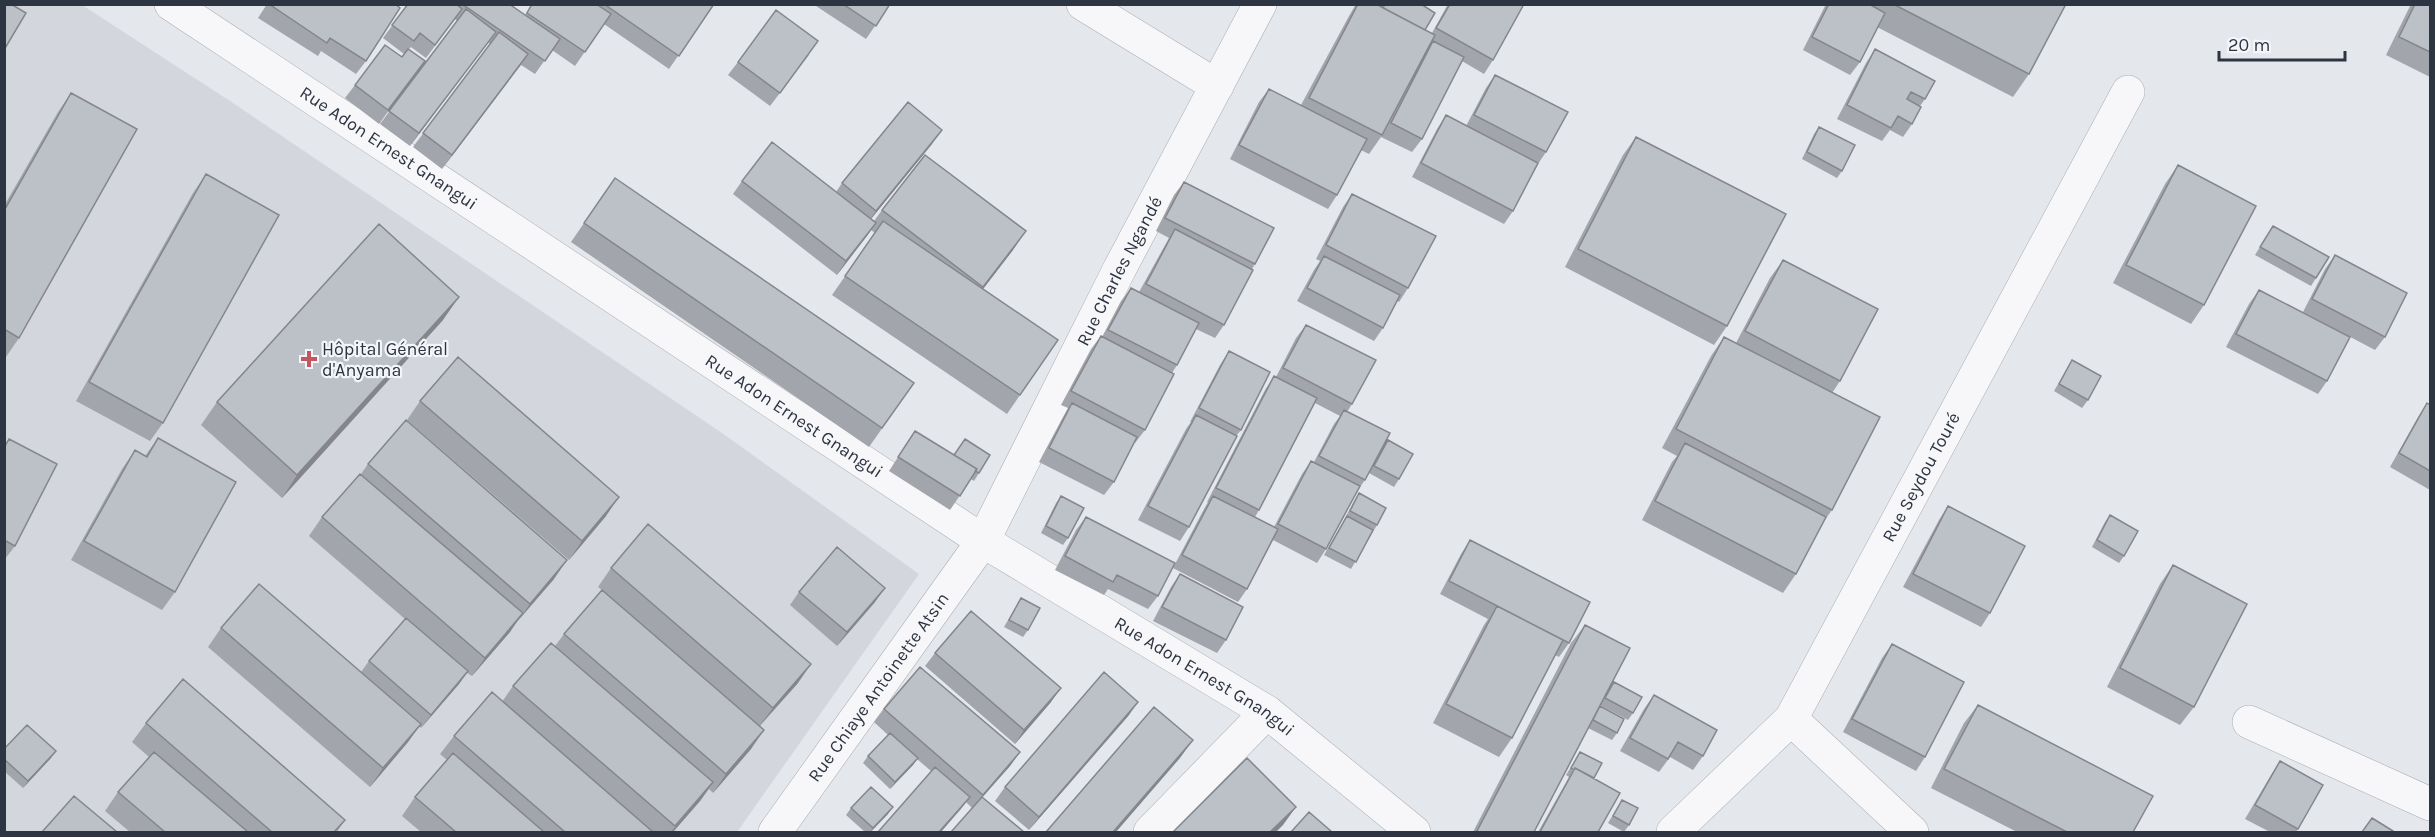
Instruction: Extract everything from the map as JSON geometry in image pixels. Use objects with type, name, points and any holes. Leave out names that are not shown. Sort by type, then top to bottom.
[{"type":"street","name":"Rue Adon Ernest Gnangui","points":[[171,4],[983,541],[1267,712],[1414,832]]},
{"type":"street","points":[[1083,4],[1217,86]]},
{"type":"street","name":"Rue Charles Ngandé","points":[[983,541],[1120,268],[1260,4]]},
{"type":"street","name":"Rue Seydou Touré","points":[[1673,832],[1791,719],[2128,92]]},
{"type":"street","name":"Rue Chiaye Antoinette Atsin","points":[[775,832],[983,541]]},
{"type":"street","points":[[1150,832],[1267,712]]},
{"type":"street","points":[[1791,719],[1912,832]]},
{"type":"street","points":[[2249,722],[2430,804]]},
{"type":"shaded area","name":"Hôpital Général d'Anyama","points":[[5,5],[82,5],[230,101],[722,433],[919,574],[737,832],[5,832]]},
{"type":"building","points":[[4,4],[11,4],[26,13],[4,50]]},
{"type":"building","points":[[269,4],[395,4],[400,8],[366,61],[330,38],[327,43]]},
{"type":"building","points":[[408,4],[456,4],[462,9],[435,45],[420,33],[414,41],[392,25]]},
{"type":"building","points":[[462,4],[509,4],[560,39],[545,61]]},
{"type":"building","points":[[532,4],[596,4],[611,14],[585,52],[527,13]]},
{"type":"building","points":[[604,4],[714,4],[679,56]]},
{"type":"building","points":[[843,4],[890,4],[876,26]]},
{"type":"building","points":[[1358,4],[1376,4],[1435,35],[1382,135],[1309,98]]},
{"type":"building","points":[[1385,4],[1421,4],[1435,13],[1425,30],[1383,8]]},
{"type":"building","points":[[1450,4],[1524,4],[1493,60],[1436,28]]},
{"type":"building","points":[[1829,4],[1869,4],[1885,13],[1860,62],[1812,37]]},
{"type":"building","points":[[1893,4],[2066,4],[2029,74]]},
{"type":"building","points":[[2415,4],[2430,4],[2430,52],[2399,37]]},
{"type":"building","points":[[466,9],[496,32],[419,133],[389,111]]},
{"type":"building","points":[[776,10],[818,41],[780,93],[738,62]]},
{"type":"building","points":[[499,32],[528,54],[452,155],[423,133]]},
{"type":"building","points":[[1433,41],[1464,57],[1422,139],[1391,123]]},
{"type":"building","points":[[385,45],[402,57],[408,49],[425,61],[388,110],[355,85]]},
{"type":"building","points":[[1875,49],[1935,81],[1925,99],[1911,92],[1907,99],[1921,107],[1912,124],[1898,116],[1891,128],[1847,105]]},
{"type":"building","points":[[1495,75],[1568,112],[1546,152],[1474,115]]},
{"type":"building","points":[[1269,89],[1367,139],[1337,195],[1239,145]]},
{"type":"building","points":[[71,93],[137,129],[19,338],[4,329],[4,211]]},
{"type":"building","points":[[908,102],[942,130],[876,211],[842,183]]},
{"type":"building","points":[[1446,115],[1538,163],[1513,211],[1421,163]]},
{"type":"building","points":[[1819,127],[1855,145],[1842,171],[1807,152]]},
{"type":"building","points":[[1636,137],[1786,214],[1727,326],[1578,249]]},
{"type":"building","points":[[772,142],[876,223],[846,261],[742,181]]},
{"type":"building","points":[[925,155],[1026,231],[983,287],[882,210]]},
{"type":"building","points":[[2178,165],[2256,206],[2204,305],[2126,265]]},
{"type":"building","points":[[206,174],[279,215],[163,423],[89,382]]},
{"type":"building","points":[[615,178],[914,383],[882,428],[584,223]]},
{"type":"building","points":[[1184,182],[1274,228],[1255,264],[1165,218]]},
{"type":"building","points":[[1352,194],[1436,236],[1408,288],[1326,245]]},
{"type":"building","points":[[883,221],[1058,340],[1020,395],[845,276]]},
{"type":"building","points":[[379,224],[459,297],[297,475],[217,402]]},
{"type":"building","points":[[2273,226],[2329,257],[2316,278],[2260,247]]},
{"type":"building","points":[[1175,229],[1253,270],[1224,325],[1146,284]]},
{"type":"building","points":[[2335,255],[2407,293],[2385,337],[2312,299]]},
{"type":"building","points":[[1324,256],[1400,295],[1383,328],[1307,288]]},
{"type":"building","points":[[1783,260],[1878,309],[1840,381],[1745,331]]},
{"type":"building","points":[[1131,288],[1199,323],[1177,365],[1108,330]]},
{"type":"building","points":[[2259,290],[2350,337],[2327,381],[2236,334]]},
{"type":"building","points":[[1306,325],[1376,360],[1352,404],[1283,368]]},
{"type":"building","points":[[1101,336],[1174,374],[1145,430],[1071,391]]},
{"type":"building","points":[[1724,337],[1880,417],[1832,510],[1676,429]]},
{"type":"building","points":[[1229,351],[1270,372],[1241,430],[1199,408]]},
{"type":"building","points":[[458,357],[619,497],[582,541],[420,401]]},
{"type":"building","points":[[2072,360],[2101,376],[2088,400],[2059,384]]},
{"type":"building","points":[[1274,376],[1317,398],[1259,510],[1216,488]]},
{"type":"building","points":[[1072,403],[1137,437],[1114,482],[1049,448]]},
{"type":"building","points":[[2427,403],[2430,405],[2430,471],[2399,453]]},
{"type":"building","points":[[1344,410],[1390,433],[1365,480],[1319,456]]},
{"type":"building","points":[[1196,415],[1237,436],[1189,527],[1148,506]]},
{"type":"building","points":[[406,420],[567,560],[530,604],[368,464]]},
{"type":"building","points":[[915,431],[977,469],[960,496],[898,457]]},
{"type":"building","points":[[158,438],[236,482],[175,592],[84,541],[135,450],[147,457]]},
{"type":"building","points":[[9,439],[57,464],[15,546],[4,540],[4,448]]},
{"type":"building","points":[[965,439],[990,455],[979,473],[975,471],[977,469],[954,455]]},
{"type":"building","points":[[1388,440],[1413,454],[1399,479],[1374,466]]},
{"type":"building","points":[[1685,443],[1826,517],[1796,574],[1655,501]]},
{"type":"building","points":[[1311,461],[1360,486],[1326,549],[1278,524]]},
{"type":"building","points":[[360,474],[523,613],[485,658],[322,517]]},
{"type":"building","points":[[1359,493],[1386,508],[1377,525],[1350,511]]},
{"type":"building","points":[[1061,496],[1084,508],[1068,538],[1046,526]]},
{"type":"building","points":[[1213,496],[1278,529],[1247,589],[1182,555]]},
{"type":"building","points":[[1948,506],[2025,546],[1990,613],[1913,574]]},
{"type":"building","points":[[2110,515],[2138,531],[2124,556],[2097,540]]},
{"type":"building","points":[[1347,516],[1373,530],[1356,562],[1329,548]]},
{"type":"building","points":[[1086,517],[1175,563],[1158,596],[1117,575],[1113,582],[1065,556]]},
{"type":"building","points":[[648,524],[811,664],[773,708],[611,568]]},
{"type":"building","points":[[1470,540],[1590,602],[1569,643],[1449,581]]},
{"type":"building","points":[[837,547],[885,588],[847,632],[799,592]]},
{"type":"building","points":[[2173,565],[2247,604],[2194,707],[2120,668]]},
{"type":"building","points":[[1180,574],[1243,607],[1226,640],[1162,607]]},
{"type":"building","points":[[259,584],[421,724],[383,768],[221,628]]},
{"type":"building","points":[[602,590],[764,730],[726,774],[564,634]]},
{"type":"building","points":[[1021,598],[1040,608],[1028,630],[1009,620]]},
{"type":"building","points":[[1497,606],[1563,640],[1512,738],[1446,704]]},
{"type":"building","points":[[971,611],[1061,688],[1024,730],[935,653]]},
{"type":"building","points":[[406,618],[468,671],[431,715],[369,661]]},
{"type":"building","points":[[1585,625],[1630,648],[1534,832],[1477,831]]},
{"type":"building","points":[[551,643],[713,782],[675,826],[513,686]]},
{"type":"building","points":[[1892,644],[1964,682],[1925,757],[1852,719]]},
{"type":"building","points":[[920,667],[1020,752],[983,795],[884,709]]},
{"type":"building","points":[[1104,672],[1138,702],[1039,817],[1005,787]]},
{"type":"building","points":[[183,679],[345,820],[334,832],[272,832],[146,723]]},
{"type":"building","points":[[1614,682],[1642,697],[1633,713],[1605,698]]},
{"type":"building","points":[[492,692],[653,832],[565,832],[454,736]]},
{"type":"building","points":[[1654,695],[1717,730],[1703,756],[1678,742],[1668,759],[1630,738]]},
{"type":"building","points":[[1978,705],[2153,796],[2133,832],[2067,832],[1944,769]]},
{"type":"building","points":[[1600,706],[1624,719],[1617,733],[1593,720]]},
{"type":"building","points":[[1154,707],[1193,740],[1113,832],[1046,832]]},
{"type":"building","points":[[27,725],[56,751],[28,781],[4,759],[4,749]]},
{"type":"building","points":[[890,733],[918,758],[895,782],[868,756]]},
{"type":"building","points":[[154,752],[248,832],[165,832],[118,792]]},
{"type":"building","points":[[1580,752],[1602,763],[1594,778],[1571,768]]},
{"type":"building","points":[[453,753],[544,832],[456,832],[415,797]]},
{"type":"building","points":[[1247,758],[1296,807],[1270,832],[1173,832]]},
{"type":"building","points":[[2280,761],[2323,785],[2298,829],[2255,805]]},
{"type":"building","points":[[935,767],[970,797],[939,832],[878,832]]},
{"type":"building","points":[[1575,768],[1620,793],[1598,832],[1540,832]]},
{"type":"building","points":[[871,787],[893,807],[873,828],[851,808]]},
{"type":"building","points":[[74,796],[117,832],[42,832]]},
{"type":"building","points":[[982,797],[1024,832],[951,832]]},
{"type":"building","points":[[1622,800],[1638,808],[1629,825],[1613,816]]},
{"type":"building","points":[[1309,812],[1332,832],[1291,832]]},
{"type":"building","points":[[2372,818],[2393,831],[2362,832]]},
{"type":"place","name":"Hôpital Général d'Anyama","points":[[309,359]]}]
